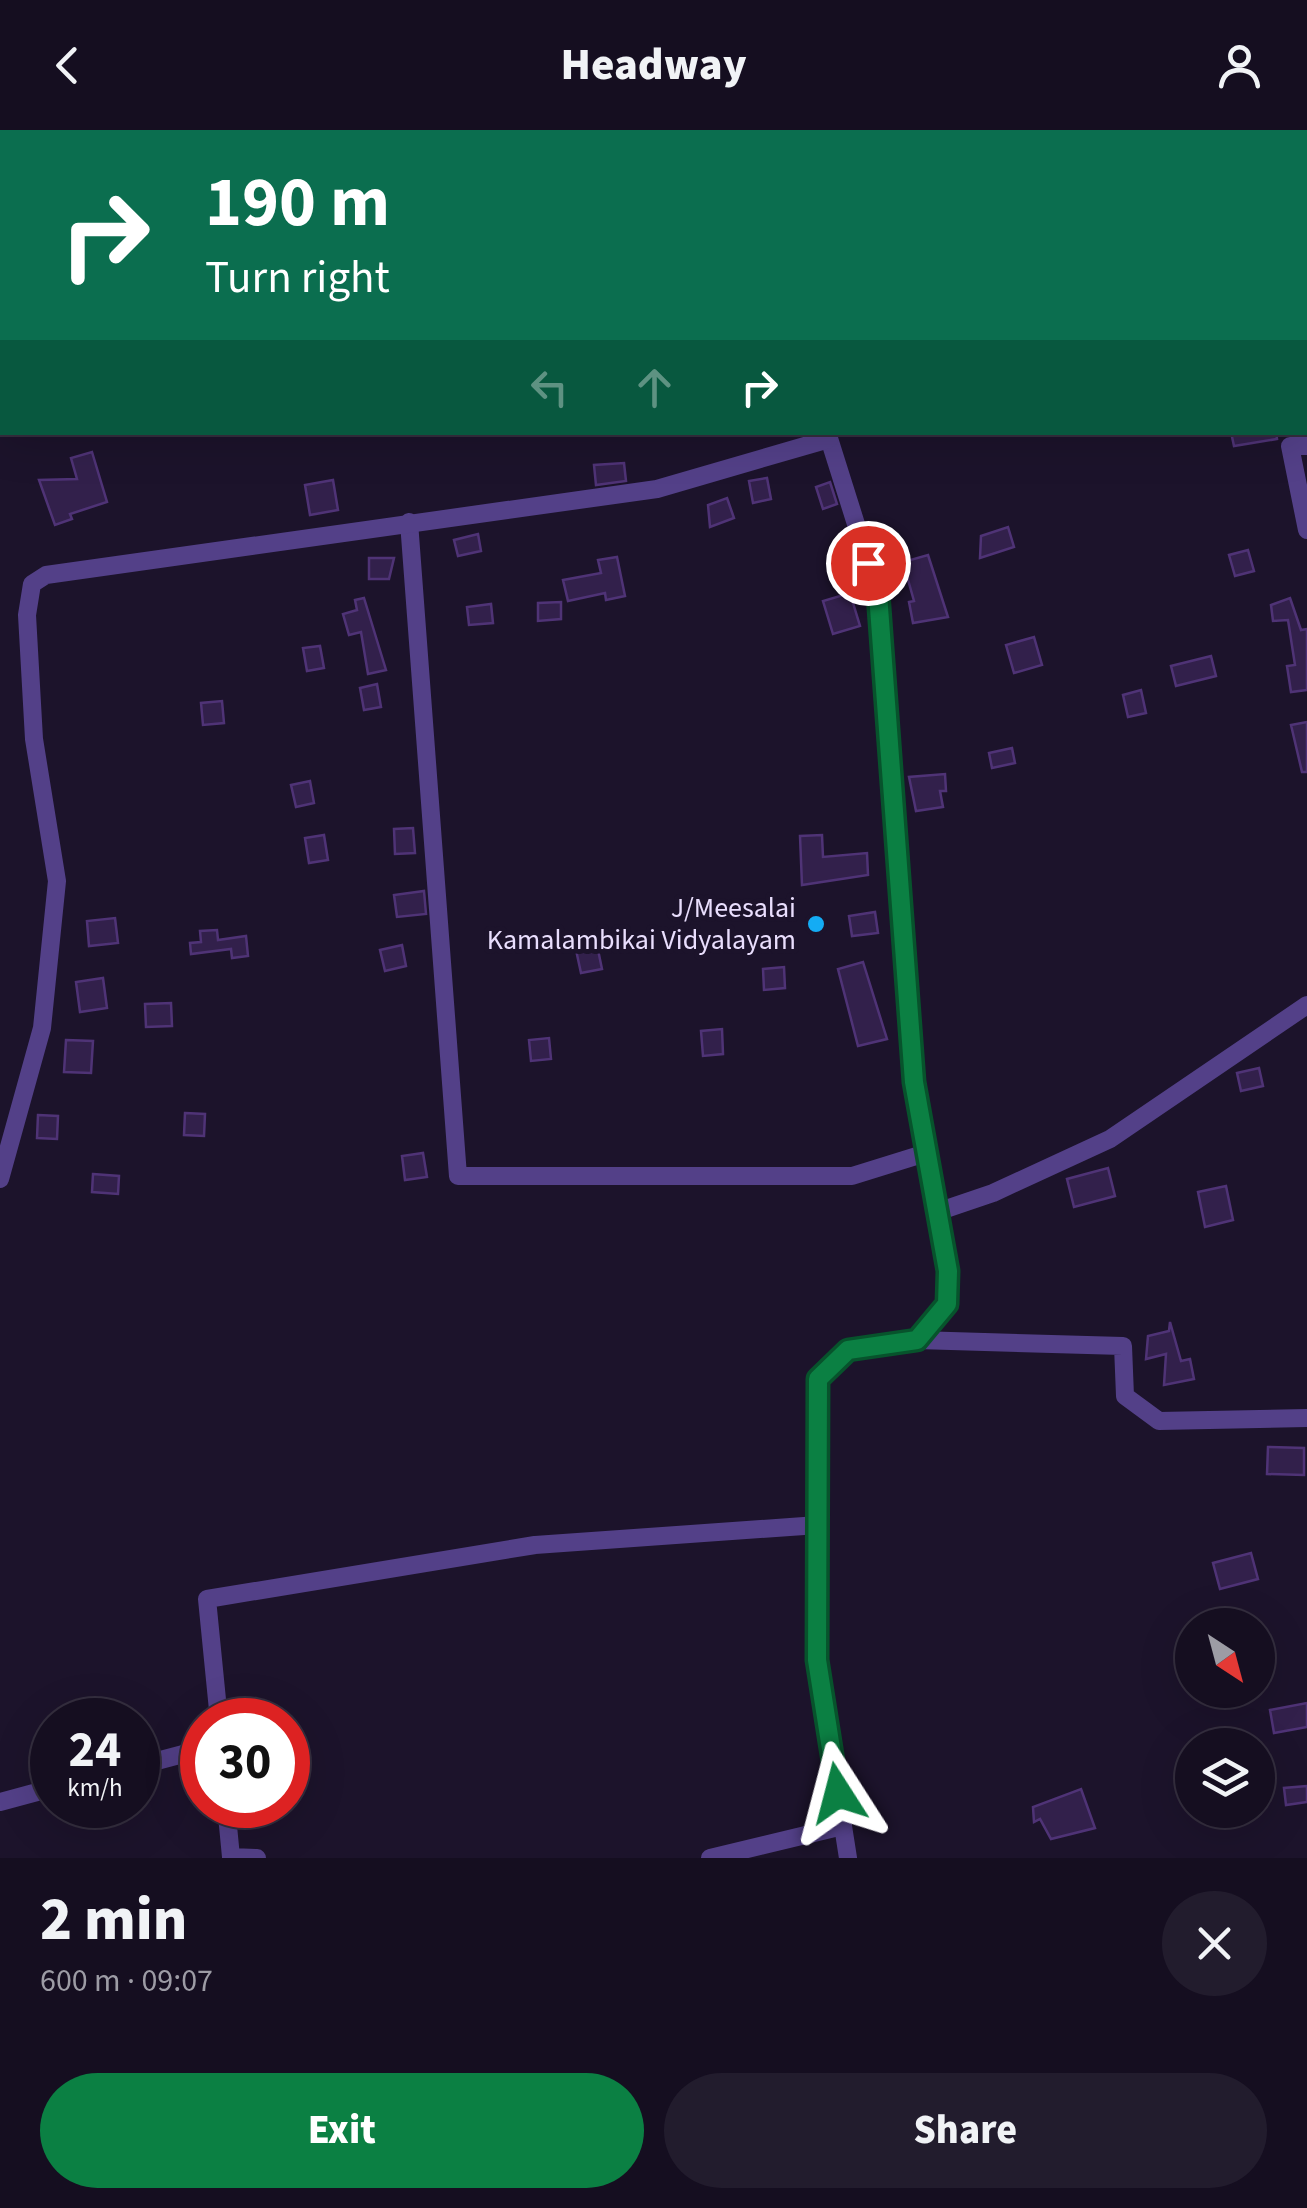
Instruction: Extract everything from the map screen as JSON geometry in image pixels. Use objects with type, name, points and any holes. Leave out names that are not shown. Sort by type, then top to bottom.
[{"type":"street","points":[[0,1180],[42,1028],[57,881],[34,739],[28,615],[32,584],[46,575],[657,489],[828,436],[878,594],[914,1082],[948,1271],[947,1304],[917,1340]]},
{"type":"street","points":[[1295,442],[1307,530]]},
{"type":"street","points":[[409,522],[458,1176],[852,1176],[926,1153]]},
{"type":"street","points":[[937,1212],[993,1192],[1110,1139],[1307,1006]]},
{"type":"street","points":[[848,1858],[817,1660],[818,1379],[848,1350],[917,1340],[1123,1346],[1125,1396],[1159,1421],[1307,1418]]},
{"type":"street","points":[[217,1698],[207,1599],[536,1545],[818,1525]]},
{"type":"street","points":[[0,1802],[30,1794]]},
{"type":"street","points":[[710,1858],[843,1826]]},
{"type":"street","points":[[228,1828],[231,1857],[257,1858]]},
{"type":"building","points":[[1232,435],[1276,435],[1277,439],[1234,446]]},
{"type":"building","points":[[92,452],[107,502],[70,514],[72,519],[55,525],[39,480],[77,479],[71,458]]},
{"type":"building","points":[[624,463],[626,481],[596,485],[594,465]]},
{"type":"building","points":[[767,478],[771,499],[753,503],[749,481]]},
{"type":"building","points":[[333,480],[338,510],[310,515],[305,485]]},
{"type":"building","points":[[830,482],[837,504],[823,509],[816,487]]},
{"type":"building","points":[[727,498],[734,518],[710,527],[708,505]]},
{"type":"building","points":[[1008,527],[1014,547],[980,558],[981,536]]},
{"type":"building","points":[[478,534],[481,551],[458,556],[454,540]]},
{"type":"building","points":[[1248,550],[1254,571],[1235,576],[1229,555]]},
{"type":"building","points":[[928,555],[948,617],[913,623],[909,602],[914,601],[903,562]]},
{"type":"building","points":[[617,557],[625,596],[606,600],[605,593],[568,601],[563,580],[601,573],[598,560]]},
{"type":"building","points":[[369,558],[394,558],[389,579],[369,579]]},
{"type":"building","points":[[850,593],[860,626],[833,634],[823,601]]},
{"type":"building","points":[[364,598],[386,670],[368,674],[361,632],[349,635],[343,614],[357,610],[355,600]]},
{"type":"building","points":[[1290,598],[1301,630],[1307,629],[1307,690],[1291,692],[1287,666],[1295,665],[1288,620],[1273,621],[1271,605]]},
{"type":"building","points":[[561,602],[561,619],[538,621],[538,603]]},
{"type":"building","points":[[491,604],[493,623],[469,625],[467,607]]},
{"type":"building","points":[[1034,637],[1042,665],[1014,673],[1006,645]]},
{"type":"building","points":[[320,646],[324,668],[307,671],[303,648]]},
{"type":"building","points":[[1211,656],[1216,676],[1176,686],[1171,666]]},
{"type":"building","points":[[377,684],[381,707],[364,710],[360,688]]},
{"type":"building","points":[[1141,690],[1146,713],[1128,717],[1123,695]]},
{"type":"building","points":[[222,701],[224,723],[203,725],[201,703]]},
{"type":"building","points":[[1307,722],[1307,772],[1302,772],[1291,725]]},
{"type":"building","points":[[1012,748],[1015,763],[992,768],[989,753]]},
{"type":"building","points":[[945,774],[946,791],[940,791],[943,807],[916,811],[909,777]]},
{"type":"building","points":[[310,781],[314,803],[296,807],[291,785]]},
{"type":"building","points":[[413,828],[415,853],[395,854],[394,829]]},
{"type":"building","points":[[324,835],[328,860],[309,863],[305,838]]},
{"type":"building","points":[[822,835],[823,857],[867,853],[868,875],[802,885],[800,836]]},
{"type":"building","points":[[424,891],[426,914],[397,917],[394,895]]},
{"type":"building","points":[[875,912],[878,933],[852,936],[849,916]]},
{"type":"building","points":[[115,918],[118,943],[89,946],[87,921]]},
{"type":"building","points":[[217,930],[218,940],[246,936],[248,956],[232,958],[231,949],[191,954],[190,943],[201,942],[200,931]]},
{"type":"building","points":[[402,945],[406,966],[385,971],[380,950]]},
{"type":"building","points":[[597,945],[602,969],[581,973],[576,950]]},
{"type":"building","points":[[863,962],[887,1039],[858,1046],[838,969]]},
{"type":"building","points":[[784,967],[785,988],[764,990],[763,969]]},
{"type":"building","points":[[103,978],[107,1008],[80,1012],[76,982]]},
{"type":"building","points":[[171,1003],[172,1026],[146,1027],[145,1004]]},
{"type":"building","points":[[722,1029],[723,1054],[703,1056],[701,1031]]},
{"type":"building","points":[[549,1038],[551,1059],[531,1061],[529,1040]]},
{"type":"building","points":[[66,1040],[93,1041],[91,1073],[64,1072]]},
{"type":"building","points":[[1259,1068],[1263,1086],[1241,1091],[1237,1073]]},
{"type":"building","points":[[185,1113],[205,1114],[204,1136],[184,1135]]},
{"type":"building","points":[[38,1115],[58,1116],[57,1139],[37,1138]]},
{"type":"building","points":[[423,1153],[427,1177],[405,1180],[402,1156]]},
{"type":"building","points":[[1108,1168],[1115,1196],[1074,1207],[1067,1179]]},
{"type":"building","points":[[93,1174],[119,1176],[118,1194],[92,1192]]},
{"type":"building","points":[[1226,1186],[1233,1220],[1205,1227],[1198,1192]]},
{"type":"building","points":[[1170,1322],[1181,1361],[1190,1359],[1194,1379],[1164,1385],[1166,1354],[1146,1359],[1148,1336],[1169,1331]]},
{"type":"building","points":[[1268,1447],[1304,1448],[1304,1475],[1267,1474]]},
{"type":"building","points":[[1251,1553],[1258,1579],[1220,1589],[1213,1563]]},
{"type":"building","points":[[1307,1703],[1307,1727],[1275,1733],[1270,1710]]},
{"type":"building","points":[[1307,1786],[1307,1802],[1286,1805],[1284,1788]]},
{"type":"building","points":[[1081,1789],[1095,1828],[1051,1839],[1040,1819],[1034,1822],[1033,1807]]},
{"type":"place","name":"J/Meesalai Kamalambikai Vidyalayam","points":[[816,924]]},
{"type":"route","points":[[838,1793],[817,1660],[818,1379],[848,1350],[917,1340],[947,1304],[948,1271],[914,1082],[878,594],[868,563]]}]
